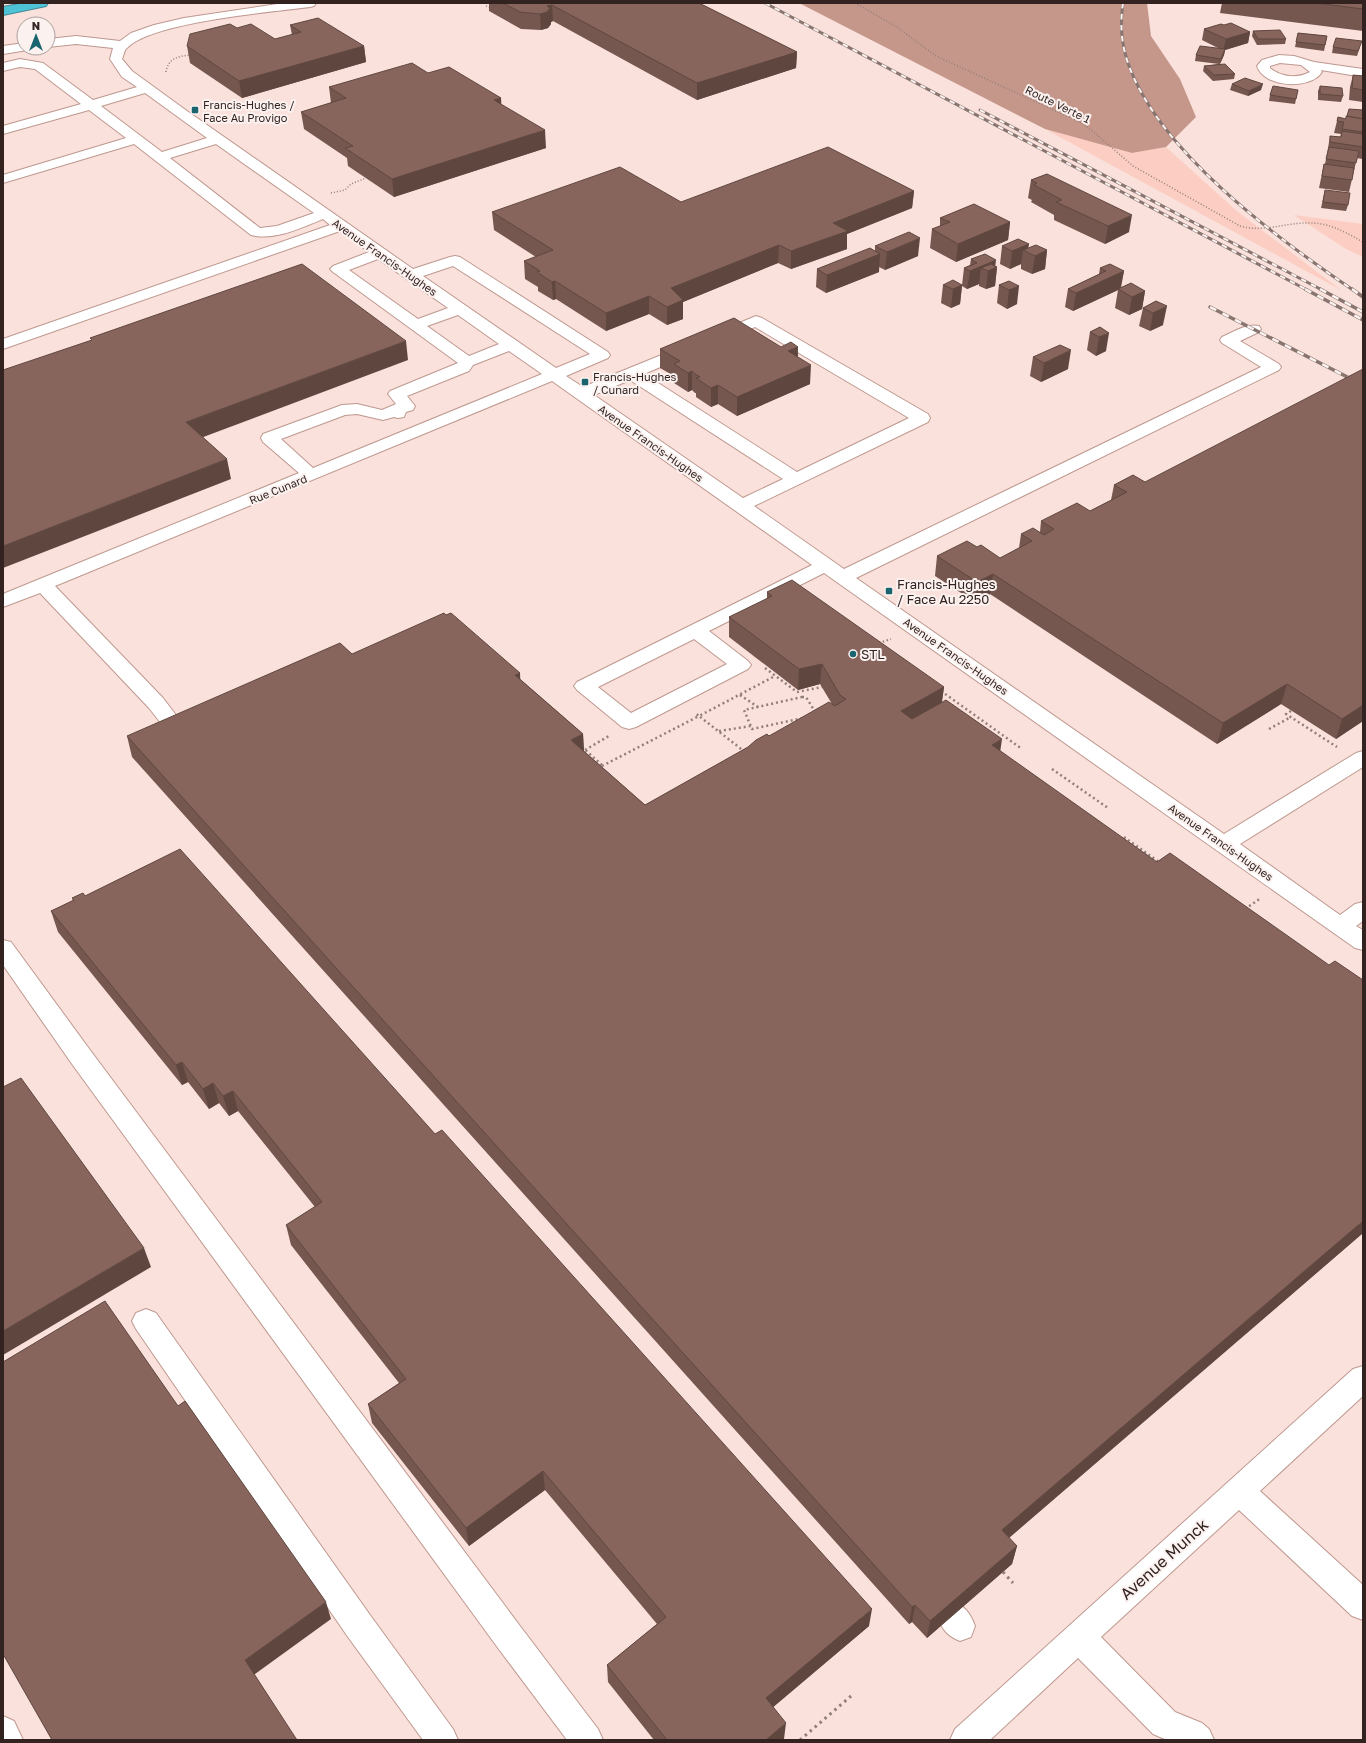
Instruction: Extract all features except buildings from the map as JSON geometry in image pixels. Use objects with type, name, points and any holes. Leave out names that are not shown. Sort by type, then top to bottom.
[{"type":"highway","points":[[3,11],[42,3]]},
{"type":"street","points":[[56,42],[76,40],[123,45],[143,32],[173,23],[310,3]]},
{"type":"street","name":"Avenue Francis-Hughes","points":[[123,45],[116,55],[118,66],[146,89],[1363,942]]},
{"type":"street","points":[[3,50],[16,48]]},
{"type":"street","points":[[3,67],[20,63],[39,66],[160,157],[256,232],[269,232],[324,214]]},
{"type":"street","points":[[1311,65],[1363,73]]},
{"type":"street","points":[[3,130],[146,89]]},
{"type":"street","points":[[3,179],[136,139]]},
{"type":"street","points":[[160,157],[217,139]]},
{"type":"street","points":[[3,344],[341,226]]},
{"type":"street","points":[[380,253],[338,268],[467,362]]},
{"type":"street","name":"Rue Cunard","points":[[3,601],[602,355],[455,260],[411,275]]},
{"type":"street","points":[[416,324],[459,309]]},
{"type":"street","points":[[582,394],[756,321],[922,418],[741,506]]},
{"type":"street","points":[[843,577],[1273,367],[1228,340],[1253,329]]},
{"type":"street","points":[[311,475],[269,438],[342,410],[356,410],[383,415],[395,411],[407,406],[396,394],[462,368],[467,362],[510,345]]},
{"type":"street","points":[[631,373],[796,479]]},
{"type":"street","points":[[395,411],[421,430]]},
{"type":"street","points":[[696,630],[741,665],[629,722],[584,686],[612,672],[696,630],[826,565]]},
{"type":"street","points":[[43,585],[156,703],[181,735]]},
{"type":"street","points":[[1224,844],[1363,758]]},
{"type":"street","points":[[1340,926],[1363,910]]},
{"type":"street","points":[[3,948],[81,1057],[509,1637],[587,1740]]},
{"type":"street","points":[[146,1321],[358,1626],[442,1740]]},
{"type":"street","name":"Avenue Munck","points":[[966,1740],[1363,1378]]},
{"type":"street","points":[[1239,1491],[1363,1605]]},
{"type":"street","points":[[1079,1637],[1164,1722],[1191,1734],[1198,1740]]},
{"type":"street","points":[[3,1732],[8,1740]]},
{"type":"path","name":"Route Verte 1","points":[[855,3],[897,27],[936,56],[1082,123],[1094,131],[1123,159],[1133,166],[1235,224],[1246,228],[1259,230],[1298,223],[1316,223],[1330,227],[1363,242]]},
{"type":"path","points":[[486,6],[493,10]]},
{"type":"path","points":[[166,72],[167,64],[172,60],[192,54]]},
{"type":"path","points":[[327,195],[344,190],[351,184],[366,178]]},
{"type":"path","points":[[875,645],[894,638]]},
{"type":"path","points":[[764,668],[802,697],[806,697],[817,715],[752,729],[744,710],[802,697]]},
{"type":"path","points":[[598,768],[775,676]]},
{"type":"path","points":[[797,692],[822,687]]},
{"type":"path","points":[[939,690],[1022,748]]},
{"type":"path","points":[[740,695],[758,707]]},
{"type":"path","points":[[1291,711],[1286,714],[1340,749]]},
{"type":"path","points":[[699,716],[749,756]]},
{"type":"path","points":[[1269,729],[1291,717]]},
{"type":"path","points":[[719,731],[751,726]]},
{"type":"path","points":[[585,750],[612,733]]},
{"type":"path","points":[[579,744],[603,766]]},
{"type":"path","points":[[1052,769],[1108,808]]},
{"type":"path","points":[[1124,836],[1161,864]]},
{"type":"path","points":[[1240,912],[1266,895]]},
{"type":"path","points":[[1003,1572],[1013,1583]]},
{"type":"path","points":[[800,1740],[851,1696]]},
{"type":"shaded area","points":[[799,3],[1147,3],[1151,36],[1180,79],[1196,117],[1166,147],[1132,153],[1045,129]]},
{"type":"shaded area","points":[[1045,129],[1132,153],[1166,147],[1238,212],[1341,290]]},
{"type":"shaded area","points":[[1294,215],[1363,224],[1363,257],[1346,249]]},
{"type":"railway","points":[[765,3],[1307,290]]},
{"type":"railway","points":[[1123,3],[1122,33],[1128,63],[1143,96],[1165,128],[1193,160],[1257,219],[1290,245],[1353,290]]},
{"type":"railway","points":[[980,110],[1322,290]]},
{"type":"railway","points":[[1305,289],[1363,320]]},
{"type":"railway","points":[[1320,289],[1363,312]]},
{"type":"railway","points":[[1352,289],[1363,297]]},
{"type":"railway","points":[[1210,307],[1363,385]]},
{"type":"place","name":"Francis-Hughes / Face Au Provigo","points":[[195,110]]},
{"type":"place","name":"Francis-Hughes / Cunard","points":[[585,382]]},
{"type":"place","name":"Francis-Hughes / Face Au 2250","points":[[889,591]]},
{"type":"place","name":"STL","points":[[853,654]]}]
